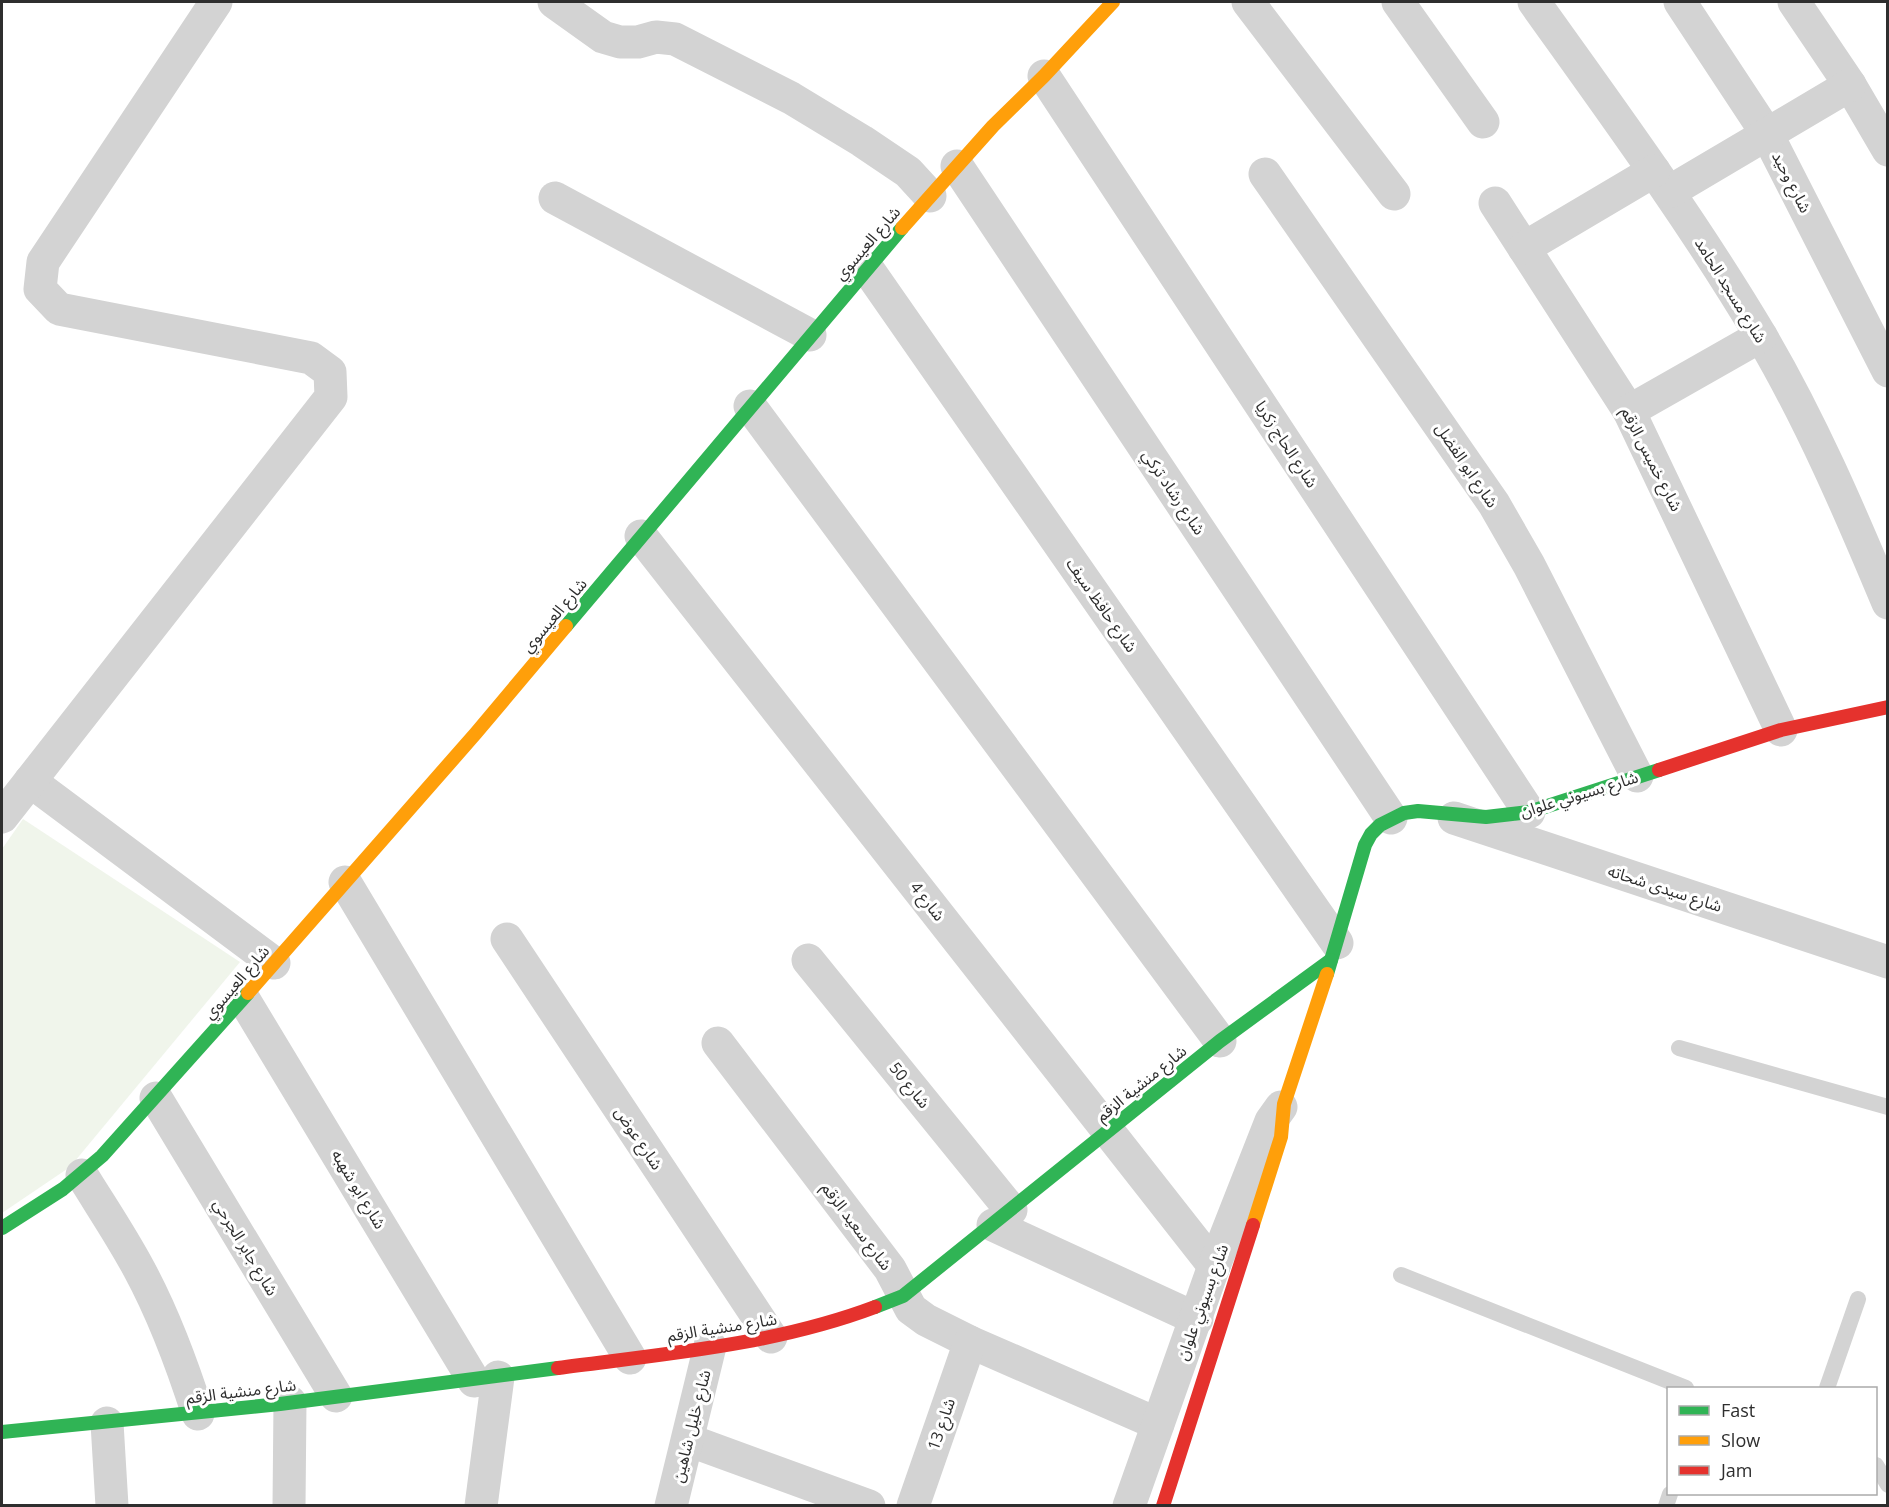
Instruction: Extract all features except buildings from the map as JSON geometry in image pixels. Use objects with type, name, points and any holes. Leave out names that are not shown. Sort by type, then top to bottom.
[{"type":"street","points":[[2,817],[331,397],[330,372],[311,358],[59,309],[40,289],[43,262],[216,2]]},
{"type":"street","points":[[554,2],[603,37],[620,42],[638,42],[656,37],[675,39],[791,98],[908,172],[930,196]]},
{"type":"street","name":"شارع العيسوي","points":[[2,1228],[57,1194],[108,1151],[476,733],[810,334],[957,165],[1113,2]]},
{"type":"street","points":[[1248,2],[1394,194]]},
{"type":"street","points":[[1398,2],[1483,122]]},
{"type":"street","name":"شارع مسجد الحامد","points":[[1534,2],[1661,182],[1761,336],[1805,418],[1845,502],[1887,603]]},
{"type":"street","name":"شارع وحيد","points":[[1680,2],[1767,134],[1887,371]]},
{"type":"street","points":[[1794,2],[1850,85],[1887,149]]},
{"type":"street","name":"شارع الحاج زكريا","points":[[1044,76],[1530,812]]},
{"type":"street","points":[[1524,248],[1767,134],[1850,85]]},
{"type":"street","name":"شارع رشاد تركي","points":[[957,165],[1391,818]]},
{"type":"street","name":"شارع ابو الفضل","points":[[1265,174],[1494,504],[1529,565],[1637,776]]},
{"type":"street","points":[[555,198],[810,334]]},
{"type":"street","name":"شارع خميس الزقم","points":[[1495,203],[1629,411],[1781,730]]},
{"type":"street","name":"شارع حافظ سيف","points":[[867,268],[1334,952]]},
{"type":"street","points":[[1629,411],[1761,336]]},
{"type":"street","points":[[750,406],[1220,1041]]},
{"type":"street","name":"شارع 4","points":[[641,536],[1214,1266]]},
{"type":"street","name":"شارع بسيوني علوان","points":[[1163,1506],[1281,1137],[1284,1104],[1334,952],[1365,845],[1371,834],[1391,818],[1418,811],[1486,817],[1530,812],[1781,730],[1887,707]]},
{"type":"street","points":[[30,781],[274,963]]},
{"type":"street","name":"شارع سيدى شحاته","points":[[1442,814],[1887,962]]},
{"type":"street","points":[[345,882],[630,1358]]},
{"type":"street","name":"شارع عوض","points":[[507,939],[771,1336]]},
{"type":"street","name":"شارع منشية الزقم","points":[[2,1432],[198,1414],[486,1379],[710,1346],[771,1336],[823,1324],[903,1296],[1334,952]]},
{"type":"street","name":"شارع 50","points":[[808,960],[1002,1217]]},
{"type":"street","name":"شارع ابو شهبه","points":[[243,998],[486,1379]]},
{"type":"street","name":"شارع سعيد الزقم","points":[[718,1043],[890,1269],[911,1309],[926,1320],[970,1342],[1158,1424]]},
{"type":"street","name":"شارع جابر الجرحي","points":[[156,1098],[336,1396]]},
{"type":"street","name":"شارع بسيوني علوان","points":[[1129,1506],[1214,1266],[1271,1121],[1284,1104]]},
{"type":"street","points":[[82,1175],[148,1286],[170,1334],[198,1414]]},
{"type":"street","points":[[1002,1217],[1197,1319]]},
{"type":"street","name":"شارع 13","points":[[913,1506],[970,1342]]},
{"type":"street","name":"شارع خليل شاهين","points":[[671,1506],[710,1346]]},
{"type":"street","points":[[481,1506],[486,1379]]},
{"type":"street","points":[[289,1506],[290,1402]]},
{"type":"street","points":[[106,1423],[112,1506]]},
{"type":"street","points":[[688,1440],[869,1506]]},
{"type":"lane","points":[[1679,1048],[1887,1107]]},
{"type":"lane","points":[[1401,1275],[1681,1387]]},
{"type":"lane","points":[[1828,1387],[1857,1299]]},
{"type":"lane","points":[[1877,1468],[1887,1485]]},
{"type":"shaded area","points":[[23,819],[240,962],[70,1167],[2,1213],[2,849]]},
{"type":"traffic: fast","points":[[566,626],[902,228]]},
{"type":"traffic: fast","points":[[1327,974],[1365,845],[1380,825],[1404,813],[1418,811],[1486,817],[1529,812],[1659,770]]},
{"type":"traffic: fast","points":[[875,1307],[903,1296],[1220,1041],[1331,960]]},
{"type":"traffic: fast","points":[[2,1228],[63,1189],[102,1156],[248,993]]},
{"type":"traffic: fast","points":[[2,1432],[280,1404],[558,1368]]},
{"type":"traffic: slow","points":[[902,228],[993,126],[1044,76],[1113,2]]},
{"type":"traffic: slow","points":[[248,993],[476,733],[566,626]]},
{"type":"traffic: slow","points":[[1253,1225],[1281,1137],[1284,1104],[1327,974]]},
{"type":"traffic: jam","points":[[1659,770],[1781,730],[1888,707]]},
{"type":"traffic: jam","points":[[1163,1506],[1253,1225]]},
{"type":"traffic: jam","points":[[558,1368],[678,1353],[758,1339],[798,1331],[875,1307]]}]
